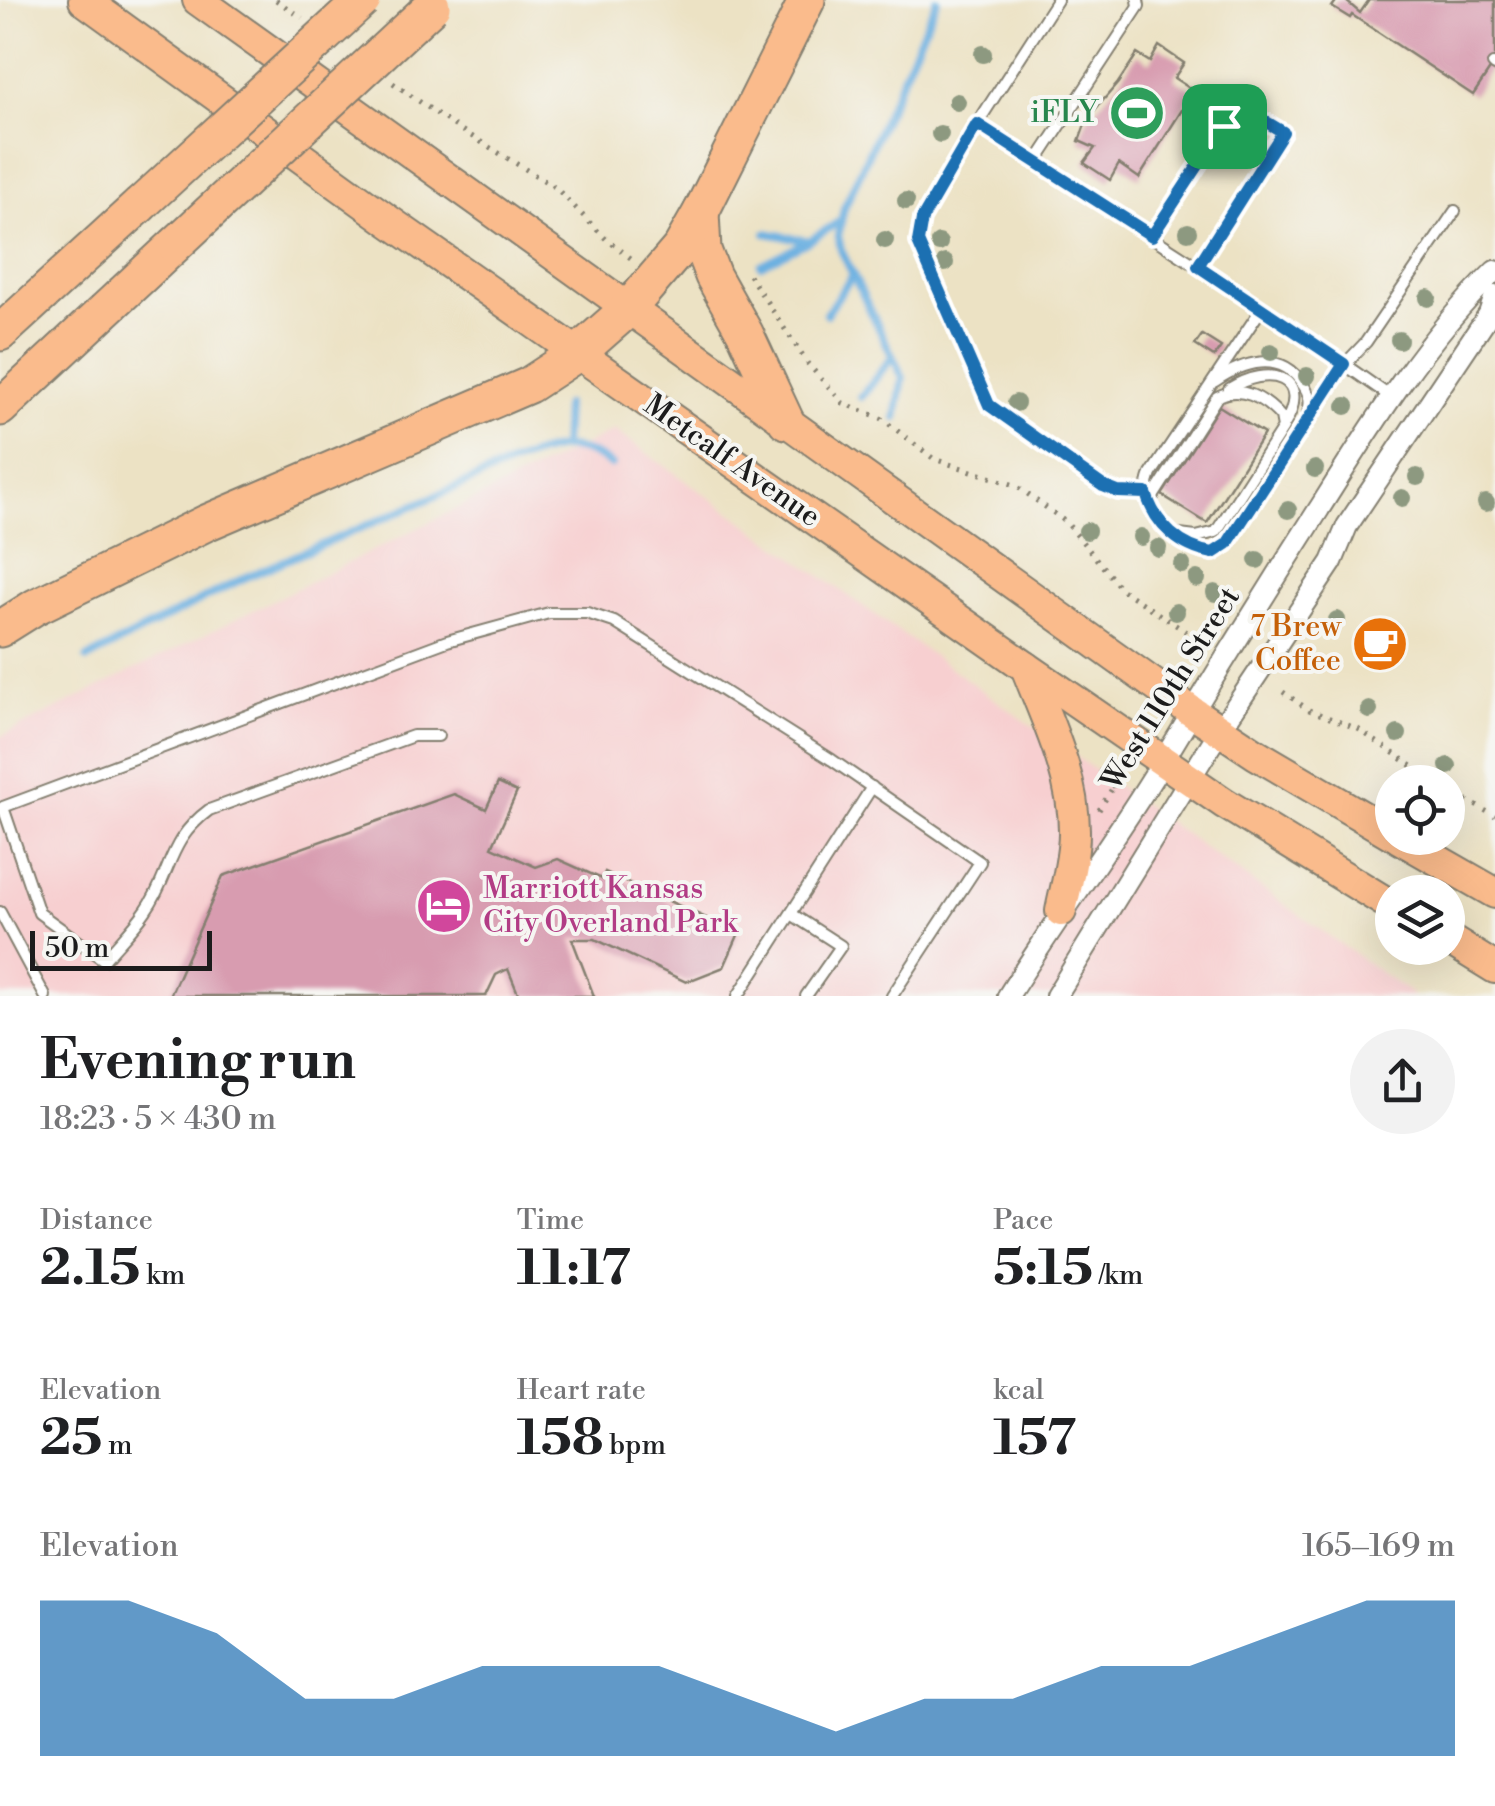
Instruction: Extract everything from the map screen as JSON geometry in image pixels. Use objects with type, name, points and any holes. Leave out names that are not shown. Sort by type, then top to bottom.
[{"type":"highway","points":[[0,333],[362,0]]},
{"type":"highway","points":[[0,630],[35,607],[206,523],[529,384],[578,354],[658,277],[701,212],[807,0]]},
{"type":"highway","points":[[0,408],[435,3]]},
{"type":"highway","points":[[701,212],[703,250],[713,276],[786,421]]},
{"type":"main road","name":"Metcalf Avenue","points":[[84,0],[578,354],[1026,667],[1224,803],[1375,896]]},
{"type":"main road","name":"Metcalf Avenue","points":[[198,0],[1191,711],[1375,823]]},
{"type":"main road","points":[[1026,667],[1071,800],[1074,833],[1061,911]]},
{"type":"main road","name":"Metcalf Avenue","points":[[1430,855],[1495,892]]},
{"type":"main road","points":[[1465,949],[1495,968]]},
{"type":"street","name":"West 110th Street","points":[[1008,996],[1061,911],[1092,874],[1191,711],[1392,398],[1468,298],[1495,271]]},
{"type":"street","points":[[1056,996],[1220,730],[1332,562],[1347,526],[1490,314],[1495,296]]},
{"type":"lane","points":[[1057,0],[977,124],[922,219],[918,242],[989,405],[1083,473],[1118,492],[1148,498]]},
{"type":"lane","points":[[1037,162],[1136,2]]},
{"type":"lane","points":[[1152,236],[1224,126],[1237,114],[1256,114],[1283,132],[1198,266]]},
{"type":"lane","points":[[977,124],[1262,308],[1392,398]]},
{"type":"lane","points":[[1262,308],[1151,474],[1148,498],[1170,534],[1200,551],[1213,553],[1227,544],[1344,364],[1366,342],[1454,211]]},
{"type":"lane","points":[[1212,384],[1244,366],[1266,361],[1280,364],[1300,380],[1308,393],[1310,404],[1305,425]]},
{"type":"lane","points":[[1148,498],[1213,401],[1245,380],[1260,376],[1270,374],[1287,384],[1295,408],[1216,532],[1196,537],[1170,534]]},
{"type":"lane","points":[[1224,393],[1240,391],[1262,401],[1281,418],[1282,428]]},
{"type":"lane","points":[[438,736],[413,736],[209,810],[192,822],[176,843],[148,908],[104,960],[39,913],[3,807],[446,640],[548,613],[588,612],[614,622],[872,787],[980,862],[892,996]]},
{"type":"lane","points":[[738,996],[872,787]]},
{"type":"lane","points":[[0,912],[46,996]]},
{"type":"lane","points":[[792,915],[841,946],[806,996]]},
{"type":"path","points":[[276,0],[308,22]]},
{"type":"path","points":[[386,78],[450,123],[556,188],[606,239],[643,267]]},
{"type":"path","points":[[739,260],[808,364],[843,404],[881,418],[934,458],[1014,485],[1066,522],[1122,590],[1200,641]]},
{"type":"path","points":[[1282,692],[1309,710],[1358,729],[1411,765]]},
{"type":"path","points":[[1108,761],[1101,771],[1113,787],[1126,794]]},
{"type":"path","points":[[1465,799],[1495,816]]},
{"type":"shaded area","points":[[614,430],[1414,996],[0,996],[0,737]]},
{"type":"building","points":[[1337,0],[1345,0],[1360,13],[1369,0],[1495,0],[1495,62],[1473,95],[1352,15],[1350,18],[1332,7]]},
{"type":"building","name":"iFLY","points":[[1159,46],[1184,63],[1174,78],[1194,91],[1139,178],[1119,164],[1110,180],[1084,163],[1095,148],[1079,141],[1087,119],[1137,54],[1150,62]]},
{"type":"building","points":[[1202,335],[1221,347],[1214,357],[1195,345]]},
{"type":"building","points":[[1219,406],[1264,434],[1207,523],[1162,495]]},
{"type":"building","name":"Marriott Kansas City Overland Park","points":[[498,783],[517,792],[492,847],[536,867],[558,859],[602,879],[605,872],[739,933],[724,967],[686,982],[595,939],[572,939],[594,996],[519,996],[508,969],[496,975],[486,996],[170,996],[223,876],[454,794],[486,809]]},
{"type":"waterway","points":[[896,418],[903,378],[841,250],[838,235],[844,208],[937,0]]},
{"type":"waterway","points":[[766,233],[809,241],[840,221]]},
{"type":"waterway","points":[[761,265],[809,241]]},
{"type":"waterway","points":[[826,314],[853,275]]},
{"type":"waterway","points":[[861,397],[892,357]]},
{"type":"waterway","points":[[563,448],[565,405]]},
{"type":"waterway","points":[[87,659],[242,579],[517,461],[565,448],[587,452],[611,465]]},
{"type":"place","name":"iFLY","points":[[1137,113]]},
{"type":"place","name":"7 Brew Coffee","points":[[1380,644]]},
{"type":"place","name":"Marriott Kansas City Overland Park","points":[[444,906]]},
{"type":"route","points":[[1248,111],[1283,132],[1198,266],[1344,364],[1227,544],[1213,553],[1190,547],[1170,534],[1146,493],[1118,492],[1103,486],[989,405],[918,242],[922,219],[977,124],[1152,236],[1224,126],[1237,114],[1248,111]]}]
